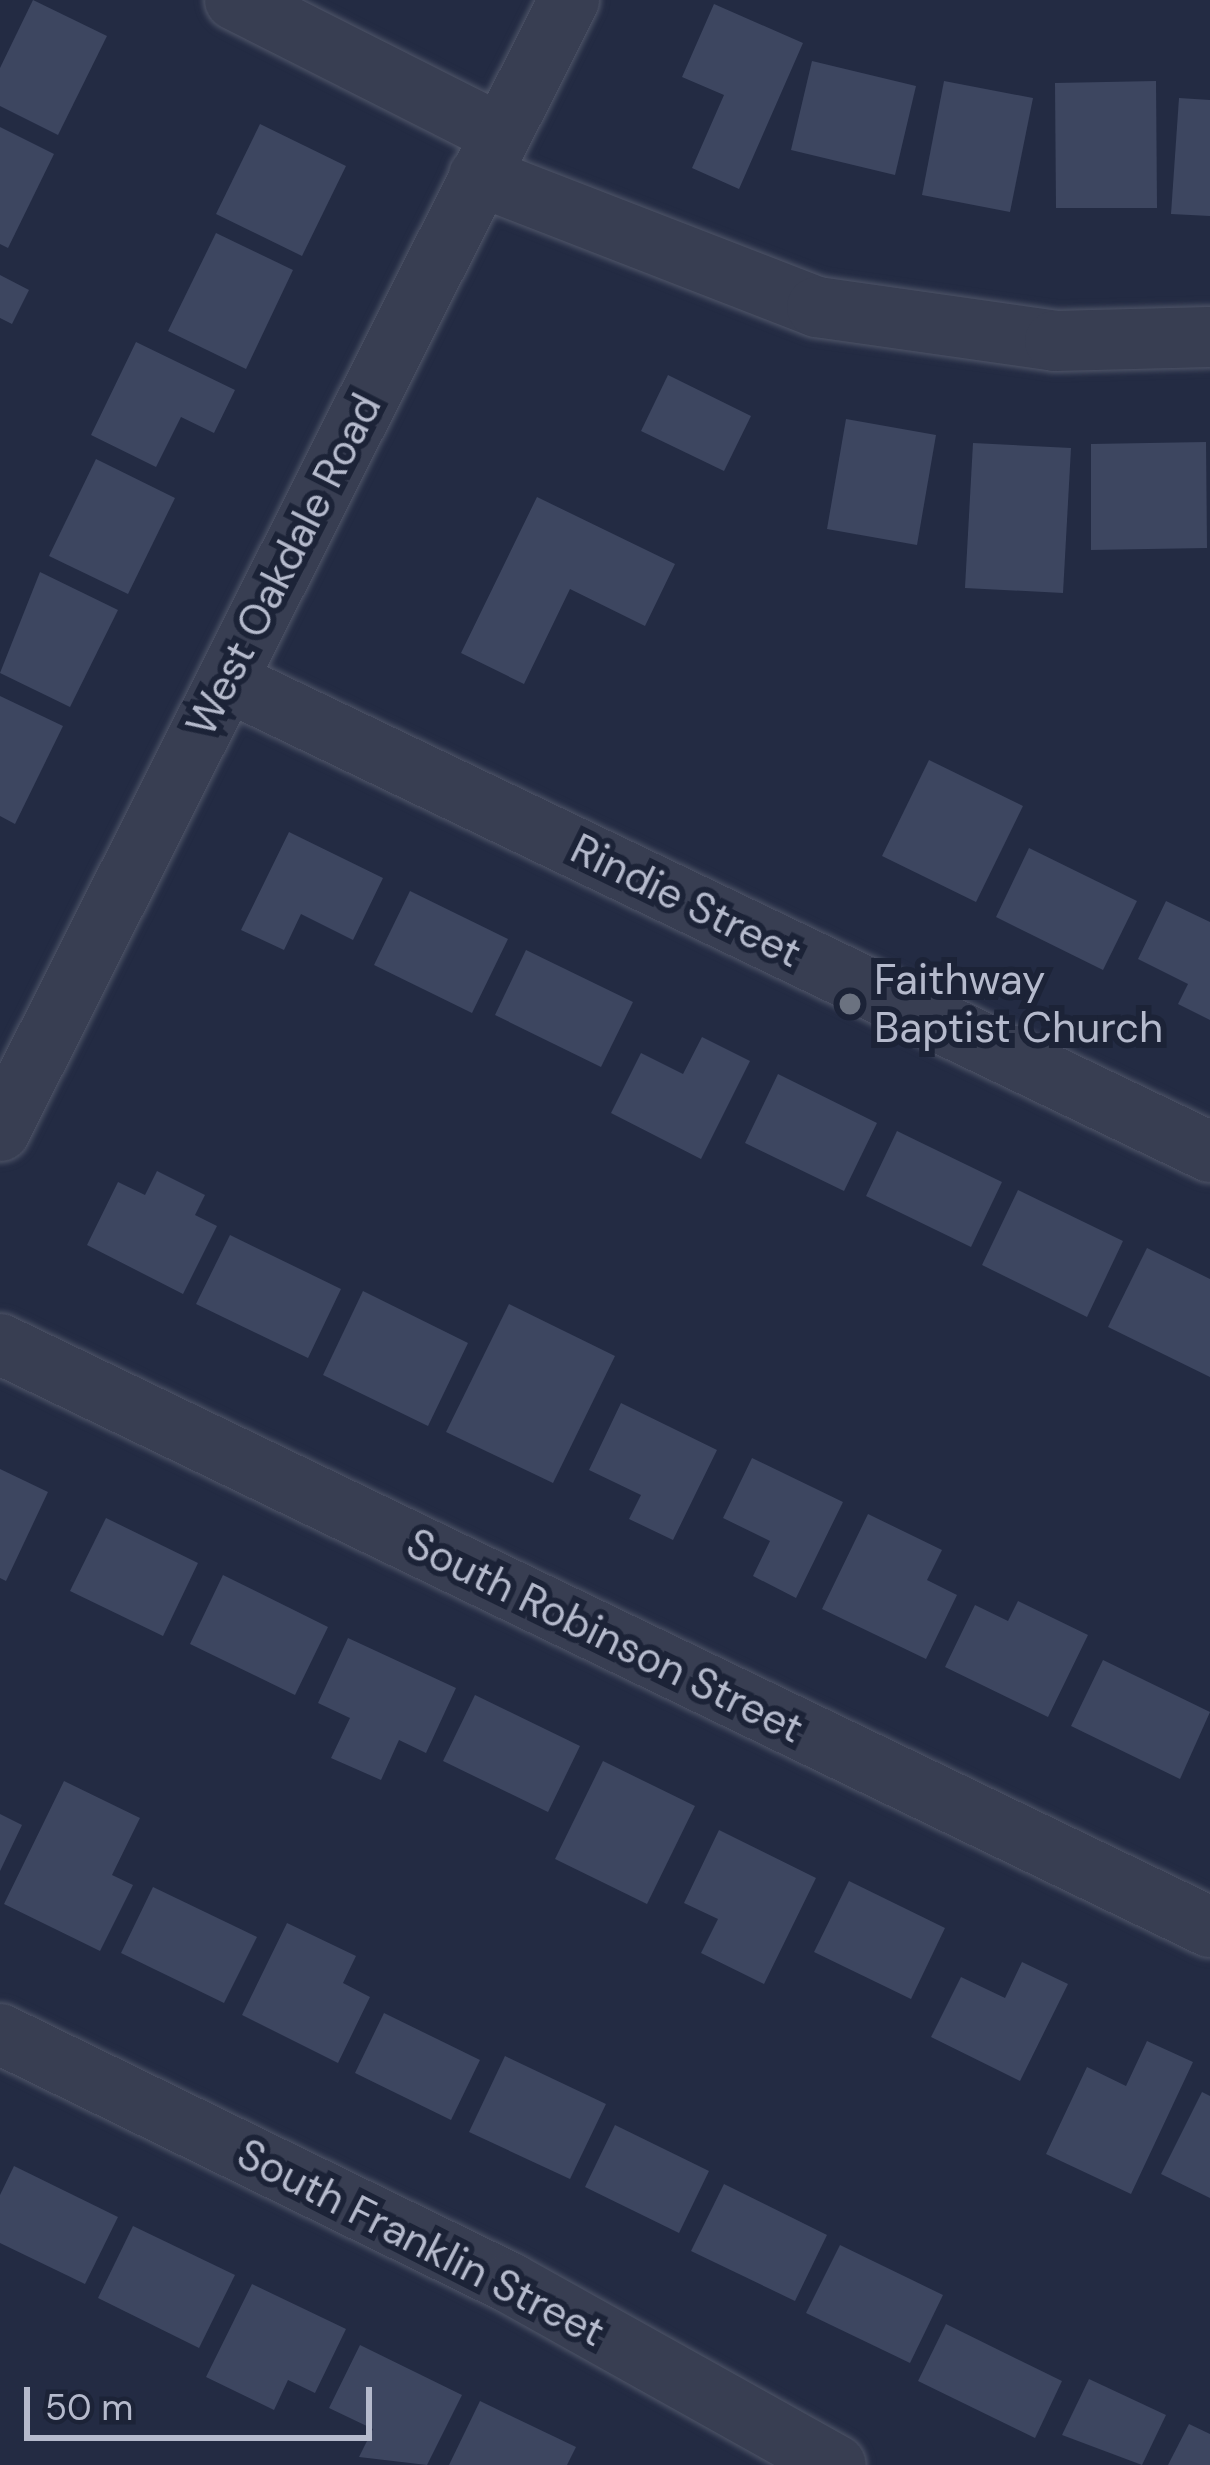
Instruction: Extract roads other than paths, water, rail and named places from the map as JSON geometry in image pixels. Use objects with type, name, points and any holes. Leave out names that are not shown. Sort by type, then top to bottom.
[{"type":"street","points":[[235,0],[490,155],[817,307],[1055,341],[1210,337]]},
{"type":"street","name":"West Oakdale Road","points":[[0,1131],[569,0]]},
{"type":"street","name":"Rindie Street","points":[[227,680],[1210,1152]]},
{"type":"street","name":"South Robinson Street","points":[[0,1344],[1210,1928]]},
{"type":"street","name":"South Franklin Street","points":[[0,2034],[510,2283],[836,2465]]},
{"type":"place","name":"Faithway Baptist Church","points":[[850,1004]]}]
